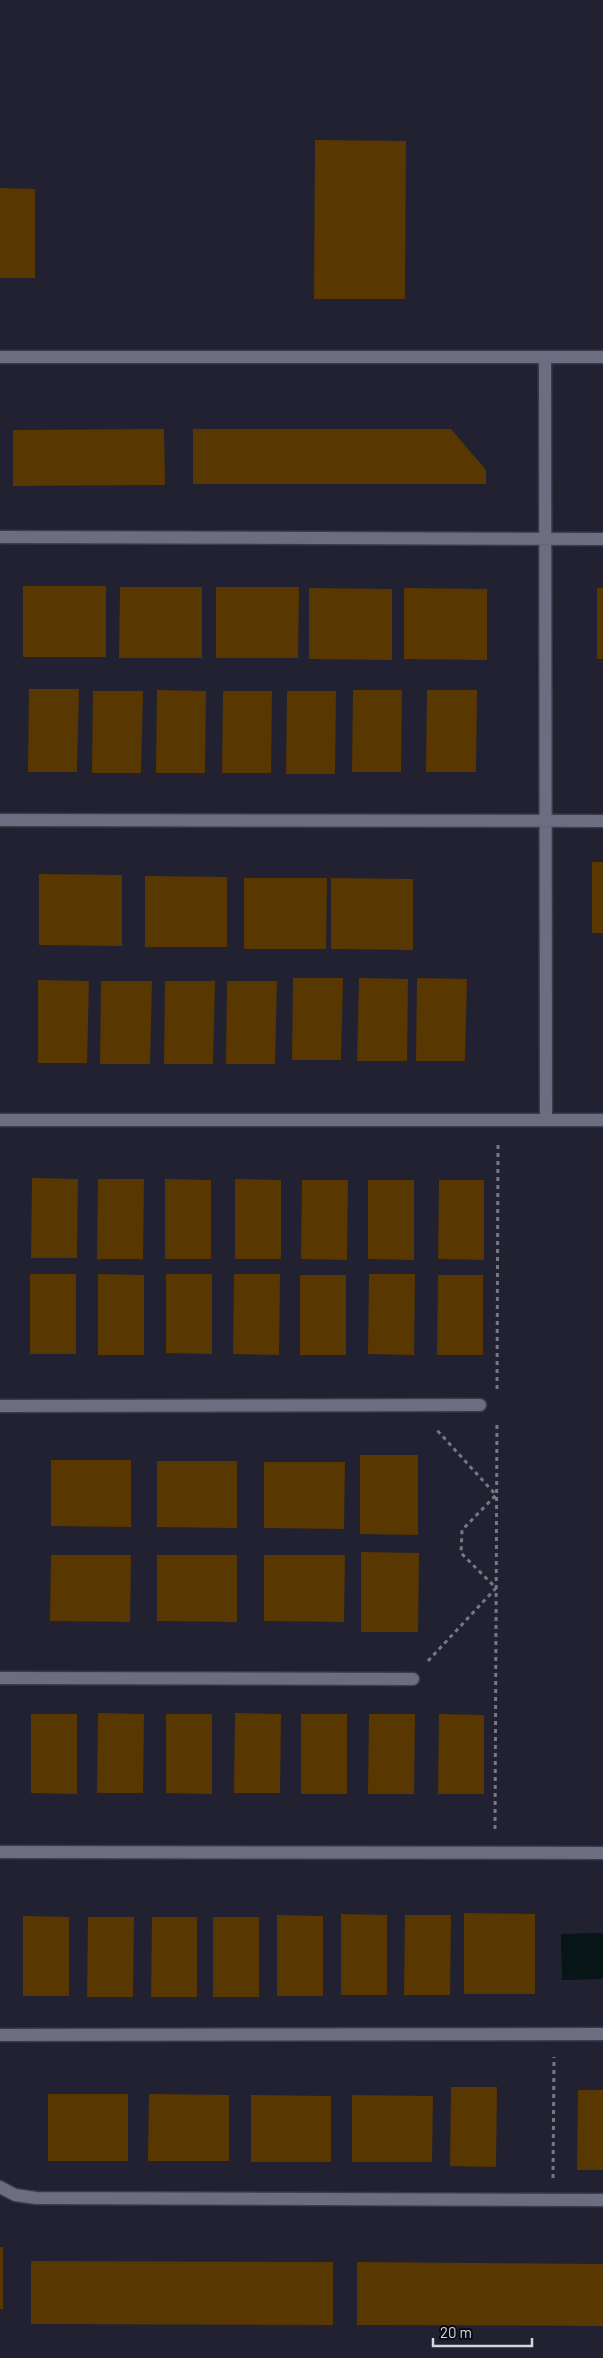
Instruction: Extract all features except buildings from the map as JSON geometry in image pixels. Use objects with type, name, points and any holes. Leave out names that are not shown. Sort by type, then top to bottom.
[{"type":"street","points":[[0,357],[603,357]]},
{"type":"street","points":[[545,357],[546,1119]]},
{"type":"street","points":[[0,537],[603,539]]},
{"type":"street","points":[[0,820],[603,821]]},
{"type":"street","points":[[0,1120],[603,1120]]},
{"type":"street","points":[[0,1406],[480,1405]]},
{"type":"street","points":[[0,1678],[413,1679]]},
{"type":"street","points":[[0,1852],[603,1853]]},
{"type":"street","points":[[0,2035],[603,2034]]},
{"type":"street","points":[[0,2187],[15,2195],[36,2198],[603,2200]]},
{"type":"path","points":[[497,1397],[498,1145]]},
{"type":"path","points":[[495,1829],[497,1416]]},
{"type":"path","points":[[434,1427],[496,1495]]},
{"type":"path","points":[[496,1495],[462,1530],[461,1553],[496,1588]]},
{"type":"path","points":[[413,1679],[496,1588]]},
{"type":"path","points":[[553,2180],[554,2054]]},
{"type":"shaded area","points":[[603,1933],[603,1979],[562,1980],[561,1934]]}]
